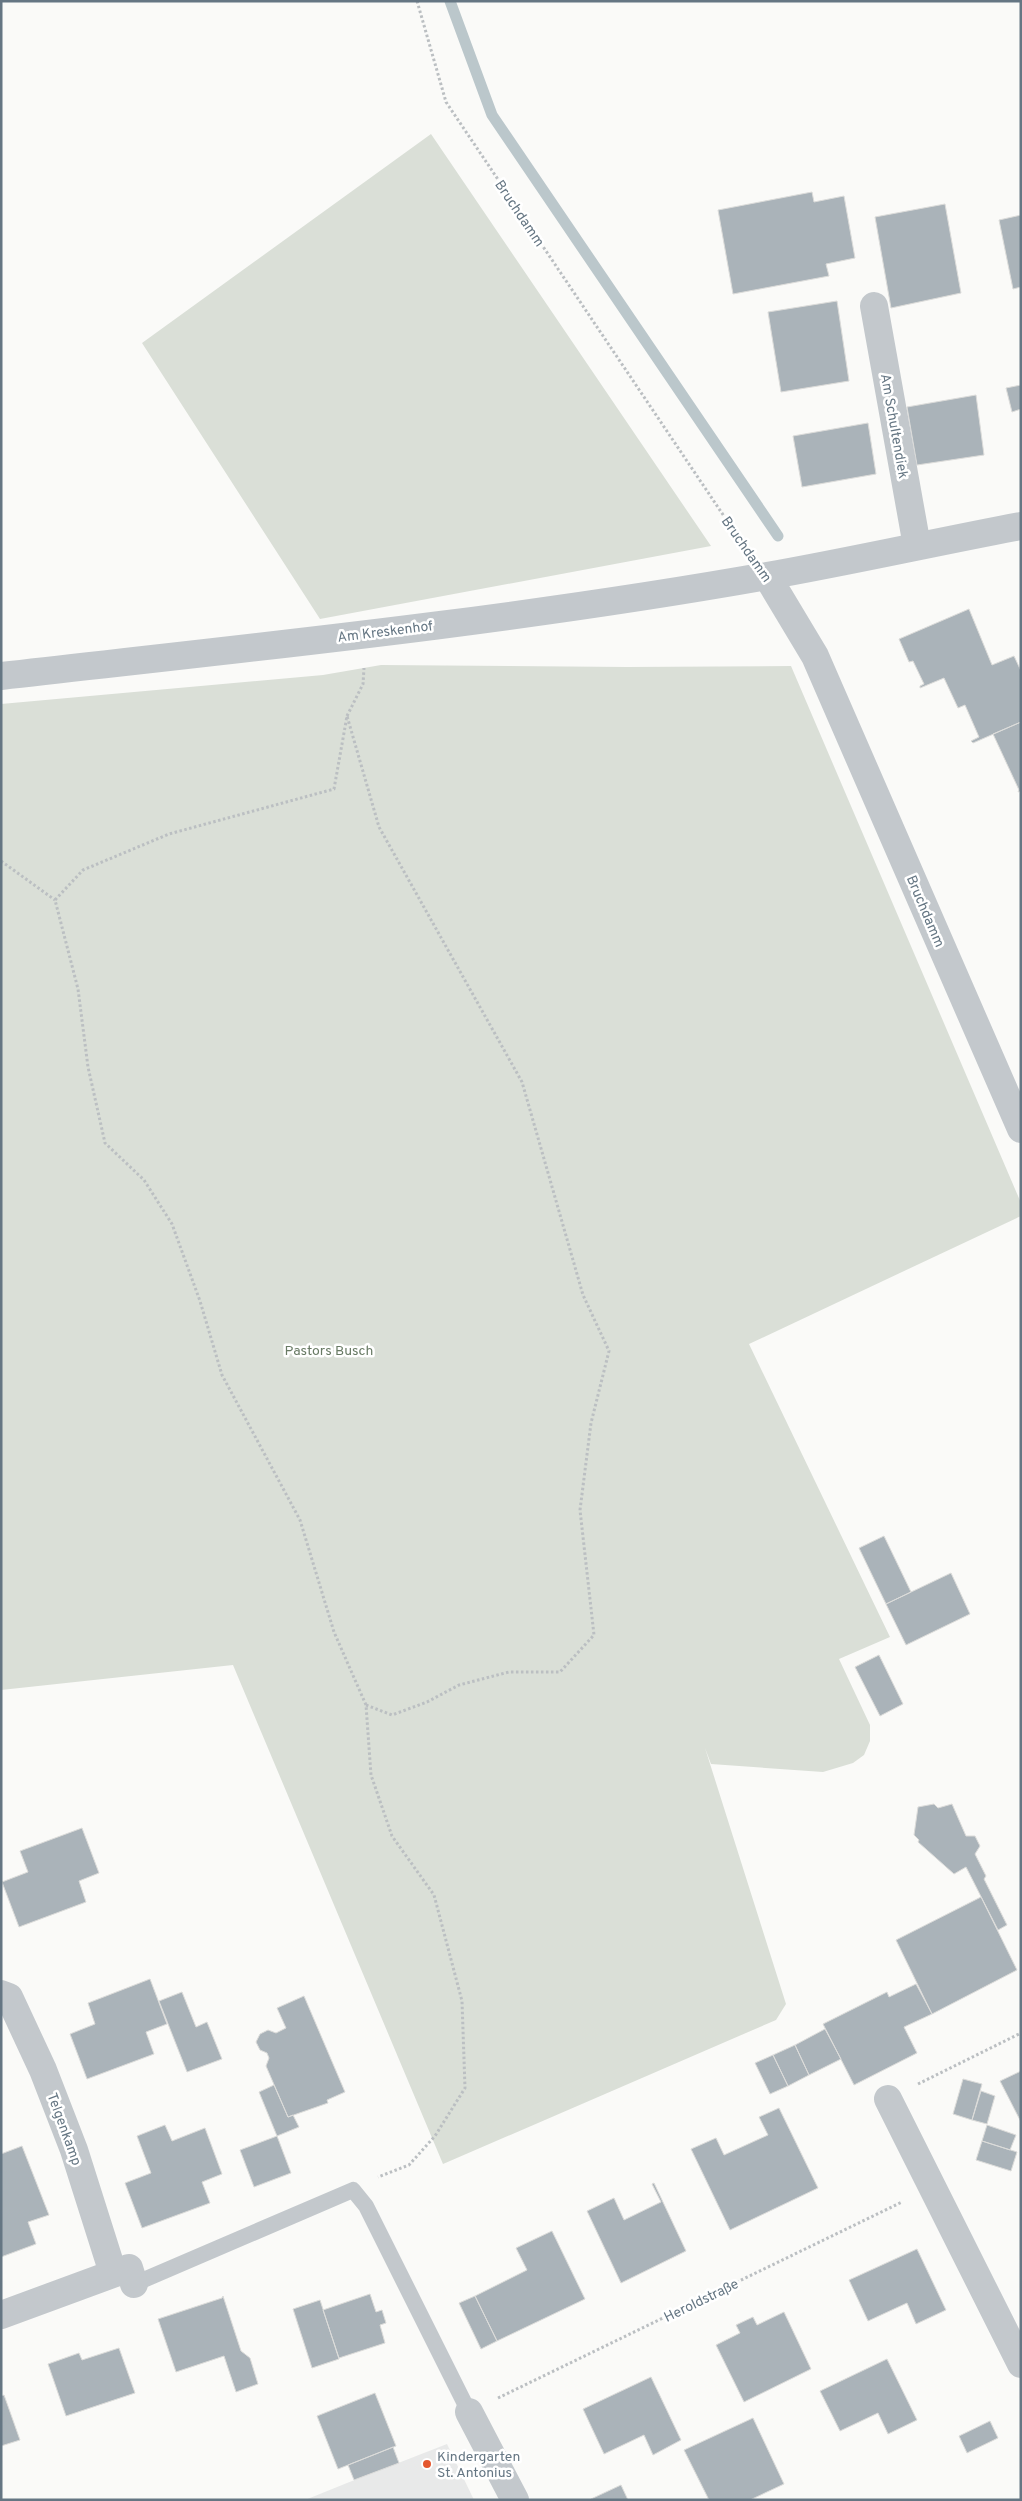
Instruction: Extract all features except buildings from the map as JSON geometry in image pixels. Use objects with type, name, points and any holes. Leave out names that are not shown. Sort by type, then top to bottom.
[{"type":"street","name":"Am Schultendiek","points":[[874,306],[917,546]]},
{"type":"street","points":[[767,576],[1021,526]]},
{"type":"street","name":"Am Kreskenhof","points":[[1,676],[482,619],[767,576]]},
{"type":"street","name":"Bruchdamm","points":[[767,576],[815,656],[1021,1129]]},
{"type":"street","name":"Telgenkamp","points":[[1,1994],[9,1997],[43,2070],[124,2278]]},
{"type":"street","points":[[888,2099],[1021,2364]]},
{"type":"street","points":[[1,2315],[124,2278]]},
{"type":"street","points":[[469,2412],[515,2500]]},
{"type":"lane","points":[[124,2278],[353,2190],[366,2206],[469,2412]]},
{"type":"path","name":"Bruchdamm","points":[[417,1],[446,102],[767,576]]},
{"type":"path","points":[[55,900],[83,870],[169,834],[334,789],[347,716],[363,684],[366,634]]},
{"type":"path","points":[[347,716],[379,827],[522,1082],[583,1295],[609,1350],[591,1423],[580,1510],[594,1636],[560,1672],[510,1672],[459,1685],[427,1702],[392,1715],[366,1705]]},
{"type":"path","points":[[1,861],[55,900],[78,989],[88,1067],[105,1143],[144,1180],[172,1224],[200,1301],[222,1375],[300,1520],[334,1632],[366,1705],[371,1775],[392,1836],[434,1895],[462,2001],[465,2088],[435,2136],[409,2164],[369,2180],[353,2190]]},
{"type":"path","points":[[888,2099],[1021,2033]]},
{"type":"path","name":"Heroldstraße","points":[[469,2412],[932,2187]]},
{"type":"shaded area","name":"Kindergarten St. Antonius","points":[[447,2444],[474,2500],[305,2500],[347,2483]]},
{"type":"green space","points":[[431,134],[711,546],[320,619],[142,343]]},
{"type":"green space","name":"Pastors Busch","points":[[381,665],[791,666],[1021,1203],[1021,1216],[749,1344],[890,1637],[839,1659],[870,1725],[870,1741],[864,1755],[853,1763],[823,1772],[711,1764],[705,1748],[786,2004],[776,2020],[443,2164],[233,1665],[1,1690],[1,704],[323,675]]},
{"type":"waterway","points":[[450,1],[492,115],[778,536]]},
{"type":"place","name":"Kindergarten St. Antonius","points":[[427,2464]]}]
